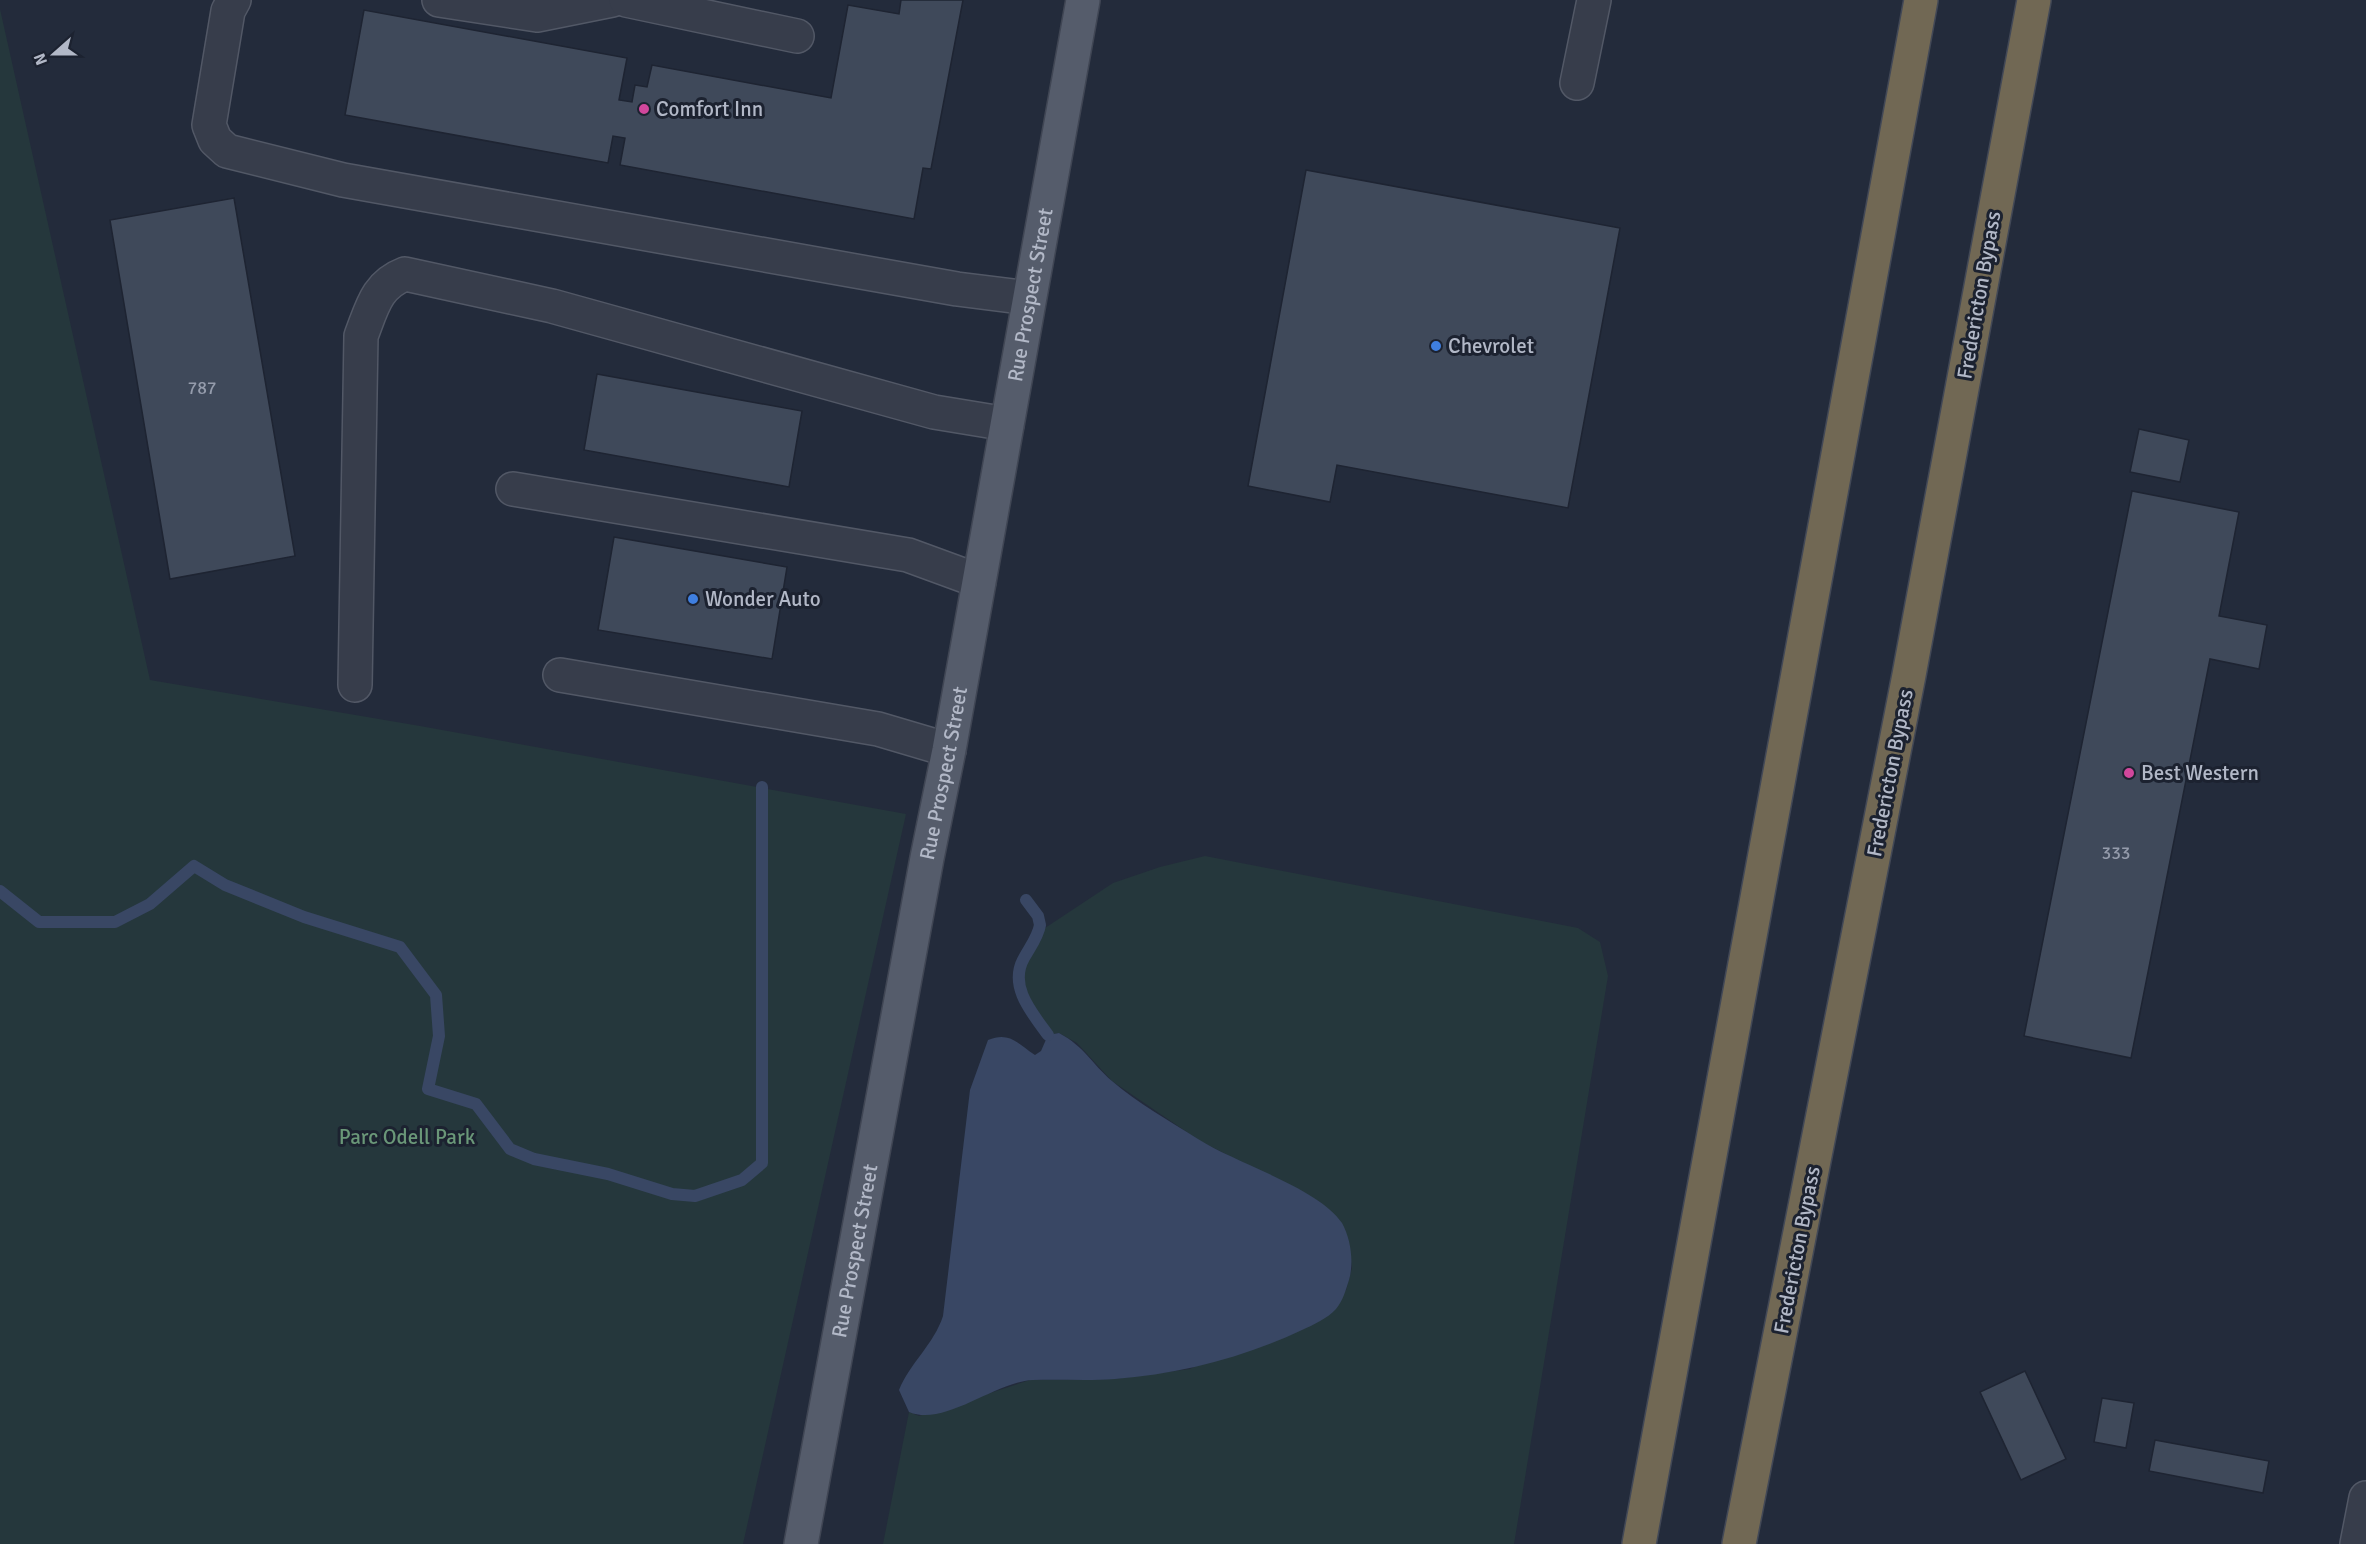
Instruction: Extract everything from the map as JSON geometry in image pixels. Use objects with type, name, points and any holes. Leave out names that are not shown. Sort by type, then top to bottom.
[{"type":"highway","points":[[1639,1544],[1921,0]]},
{"type":"highway","name":"Fredericton Bypass","points":[[1739,1544],[1909,675],[2034,0]]},
{"type":"main road","name":"Rue Prospect Street","points":[[801,1544],[922,881],[950,750],[1083,0]]},
{"type":"street","points":[[234,0],[228,11],[210,125],[215,140],[227,151],[343,180],[957,289],[1029,298]]},
{"type":"street","points":[[439,0],[537,15],[595,2]]},
{"type":"street","points":[[626,0],[797,36]]},
{"type":"street","points":[[1576,82],[1594,0]]},
{"type":"street","points":[[355,685],[361,336],[377,295],[389,280],[405,274],[552,306],[934,412],[1007,424]]},
{"type":"street","points":[[513,489],[908,555],[979,581]]},
{"type":"street","points":[[560,675],[878,729],[950,750]]},
{"type":"street","points":[[2357,1544],[2366,1498]]},
{"type":"green space","name":"Parc Odell Park","points":[[0,9],[150,680],[420,726],[906,814],[743,1544],[0,1544]]},
{"type":"green space","points":[[1205,856],[1578,928],[1600,942],[1608,976],[1514,1544],[883,1544],[909,1412],[919,1416],[1030,1380],[1114,1379],[1190,1369],[1346,1290],[1352,1268],[1349,1244],[1320,1202],[1200,1141],[1112,1081],[1077,1043],[1059,1033],[1048,1035],[1028,1007],[1019,984],[1022,962],[1039,932],[1113,883],[1160,867]]},
{"type":"water","points":[[1059,1033],[1075,1044],[1122,1089],[1154,1111],[1214,1148],[1296,1187],[1331,1210],[1342,1223],[1351,1251],[1351,1273],[1344,1295],[1336,1309],[1315,1324],[1257,1349],[1210,1363],[1139,1377],[1033,1380],[1002,1388],[938,1414],[923,1415],[909,1412],[899,1390],[909,1371],[934,1336],[943,1316],[970,1090],[988,1040],[1008,1038],[1035,1055],[1041,1051],[1048,1035]]},
{"type":"building","name":"Comfort Inn","points":[[901,0],[963,0],[931,169],[923,168],[914,219],[620,165],[625,138],[613,136],[608,163],[345,115],[364,10],[627,58],[619,100],[632,102],[635,85],[647,87],[652,65],[831,98],[848,5],[899,14]]},
{"type":"building","name":"Chevrolet","points":[[1306,170],[1620,228],[1568,508],[1337,465],[1330,502],[1248,486]]},
{"type":"building","points":[[234,198],[295,556],[170,579],[110,220]]},
{"type":"building","points":[[597,374],[802,411],[789,487],[584,450]]},
{"type":"building","points":[[2139,429],[2189,440],[2180,482],[2130,472]]},
{"type":"building","name":"Best Western","points":[[2132,491],[2239,512],[2219,616],[2267,625],[2259,669],[2210,659],[2131,1058],[2024,1036]]},
{"type":"building","name":"Wonder Auto","points":[[614,537],[787,567],[772,659],[598,630]]},
{"type":"building","points":[[2025,1371],[2066,1459],[2021,1480],[1980,1392]]},
{"type":"building","points":[[2102,1398],[2134,1403],[2126,1448],[2094,1442]]},
{"type":"building","points":[[2155,1440],[2269,1461],[2263,1493],[2149,1471]]},
{"type":"waterway","points":[[0,891],[39,922],[115,922],[150,904],[194,866],[225,885],[304,917],[400,947],[436,995],[439,1036],[428,1089],[476,1104],[510,1149],[534,1159],[608,1174],[672,1194],[695,1196],[742,1180],[762,1163],[762,787]]},
{"type":"waterway","points":[[1026,900],[1038,916],[1040,925],[1036,938],[1020,968],[1020,989],[1029,1008],[1048,1035]]},
{"type":"place","name":"Comfort Inn","points":[[644,109]]},
{"type":"place","name":"Chevrolet","points":[[1436,346]]},
{"type":"place","name":"Wonder Auto","points":[[693,599]]},
{"type":"place","name":"Best Western","points":[[2129,773]]}]
